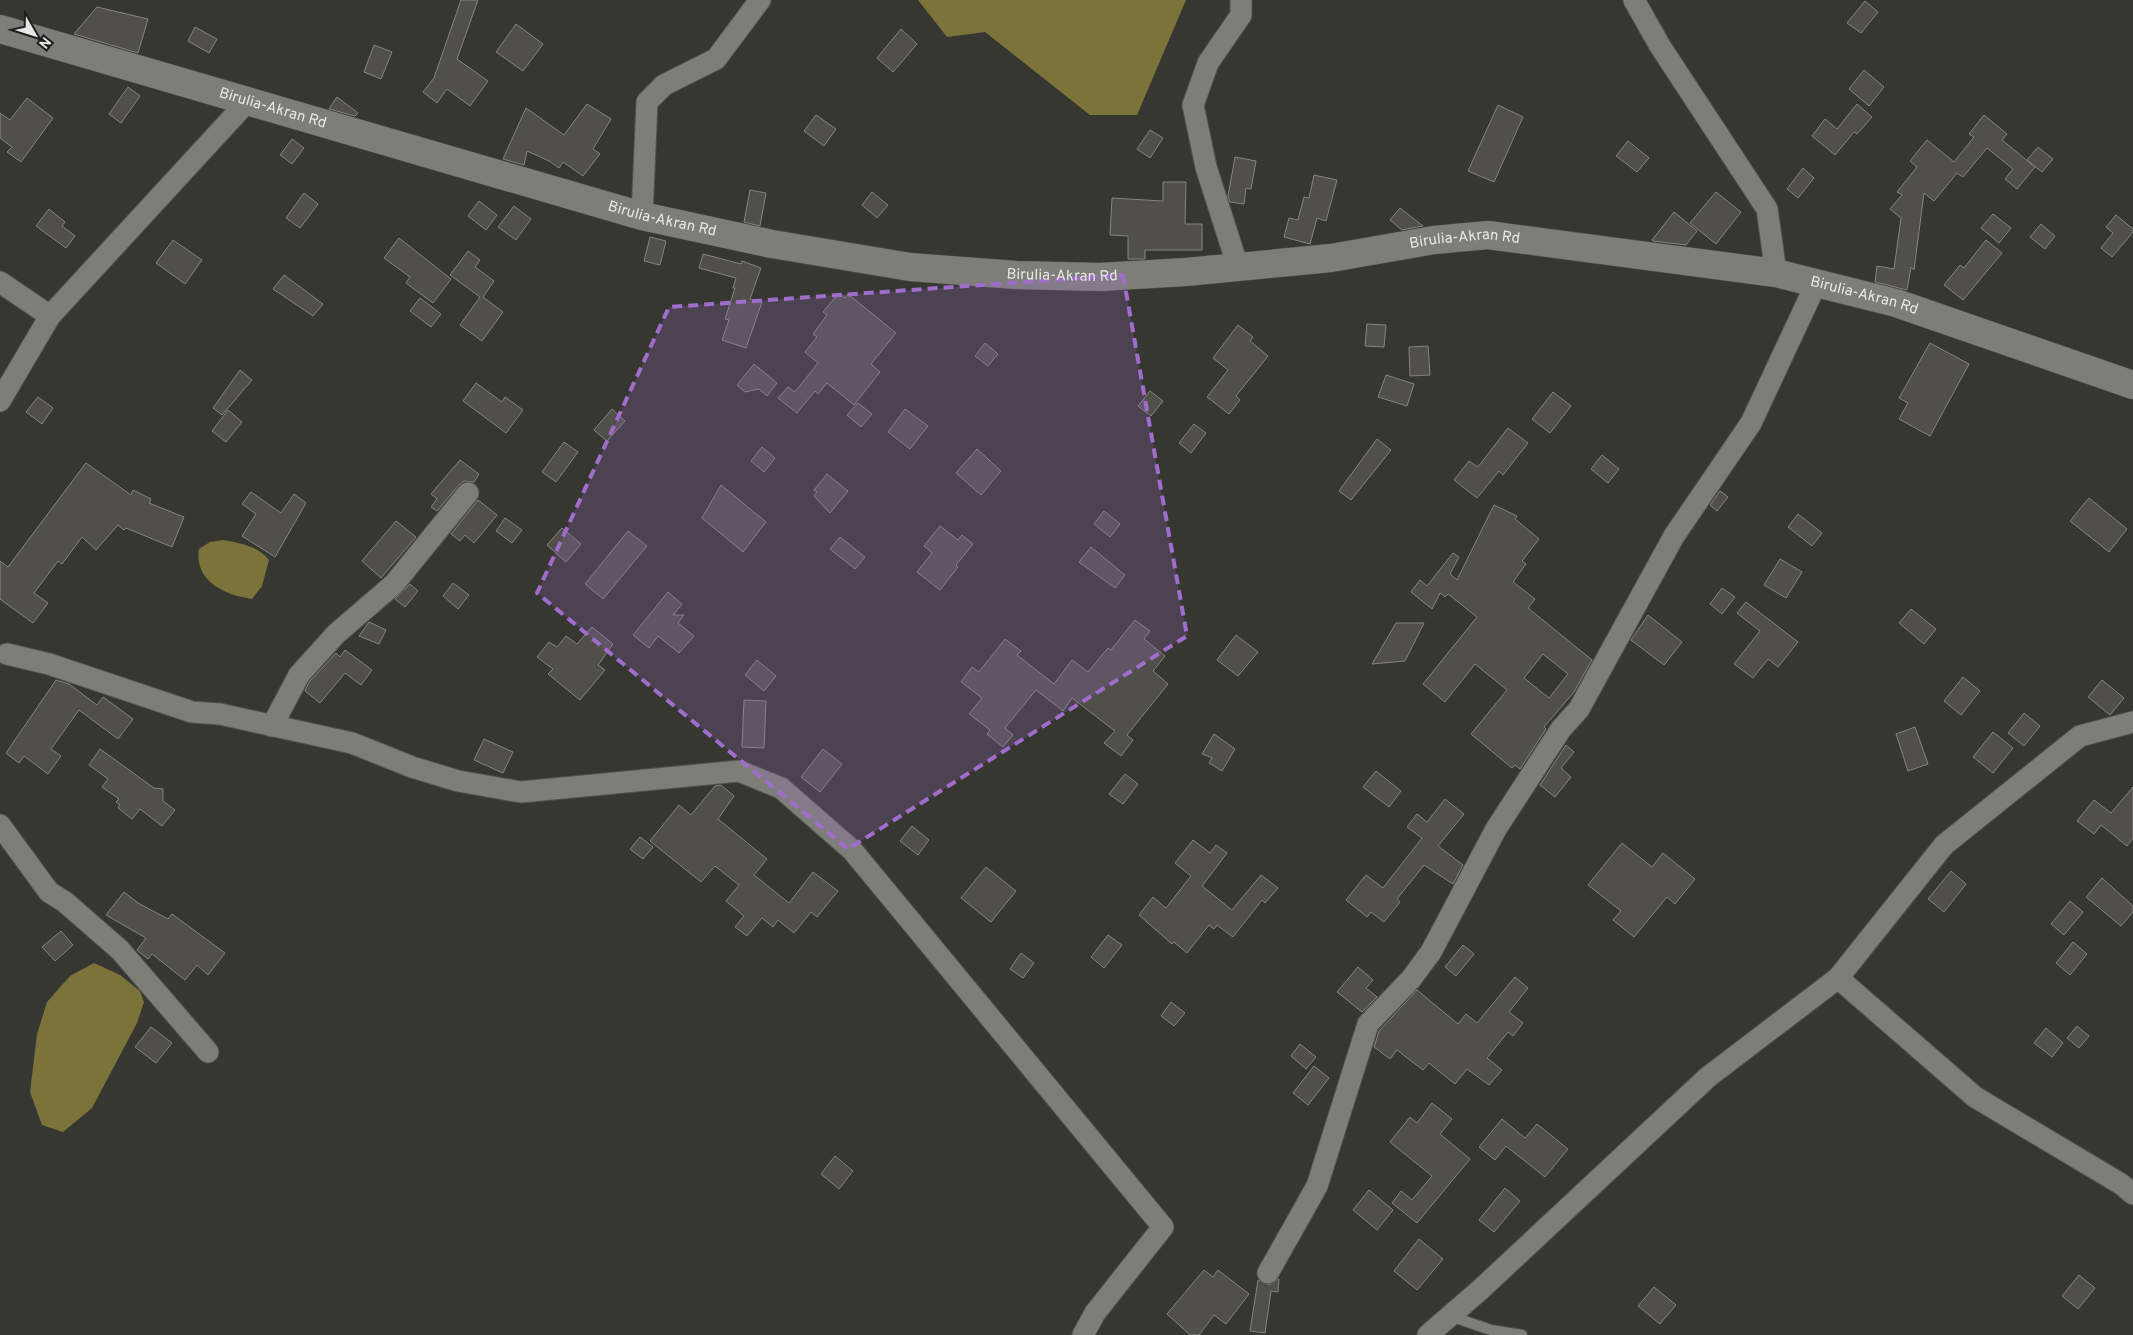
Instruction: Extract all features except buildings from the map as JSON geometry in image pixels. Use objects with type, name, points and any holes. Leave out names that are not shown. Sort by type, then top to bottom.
[{"type":"street","points":[[642,216],[648,102],[664,85],[716,59],[760,0]]},
{"type":"street","points":[[1238,267],[1206,166],[1193,105],[1208,63],[1241,14],[1241,0]]},
{"type":"street","points":[[1634,0],[1660,46],[1767,209],[1776,273]]},
{"type":"street","name":"Birulia-Akran Rd","points":[[0,29],[642,216],[772,244],[910,267],[1100,277],[1331,258],[1434,240],[1488,236],[1776,273],[1896,303],[2133,385]]},
{"type":"street","points":[[0,401],[50,316],[247,102]]},
{"type":"street","points":[[0,282],[50,316]]},
{"type":"street","points":[[1268,1273],[1317,1186],[1368,1024],[1411,980],[1431,952],[1496,829],[1561,729],[1579,709],[1674,536],[1751,423],[1816,284]]},
{"type":"street","points":[[272,726],[299,675],[336,634],[394,584],[468,493]]},
{"type":"street","points":[[2,658],[49,664],[192,712],[220,714],[352,743],[412,767],[458,781],[521,792],[739,771],[781,788],[852,850],[1162,1227],[1095,1313],[1083,1335]]},
{"type":"street","points":[[1428,1335],[1708,1076],[1838,978],[1944,845],[2080,736],[2133,722]]},
{"type":"street","points":[[0,824],[49,892],[65,902],[120,950],[208,1052]]},
{"type":"street","points":[[1838,978],[1975,1097],[2121,1184],[2133,1194]]},
{"type":"lane","points":[[1450,1316],[1491,1330],[1522,1335]]},
{"type":"highlighted area","points":[[1123,275],[1187,636],[848,849],[537,593],[669,307]]},
{"type":"shaded area","points":[[918,0],[1186,0],[1137,115],[1090,115],[985,32],[947,37]]},
{"type":"shaded area","points":[[223,540],[254,548],[269,560],[262,586],[252,599],[222,590],[206,578],[201,570],[199,549],[210,542]]},
{"type":"shaded area","points":[[94,963],[120,975],[140,991],[144,1002],[137,1023],[92,1108],[63,1132],[42,1125],[30,1092],[37,1034],[47,1002],[70,976]]}]
